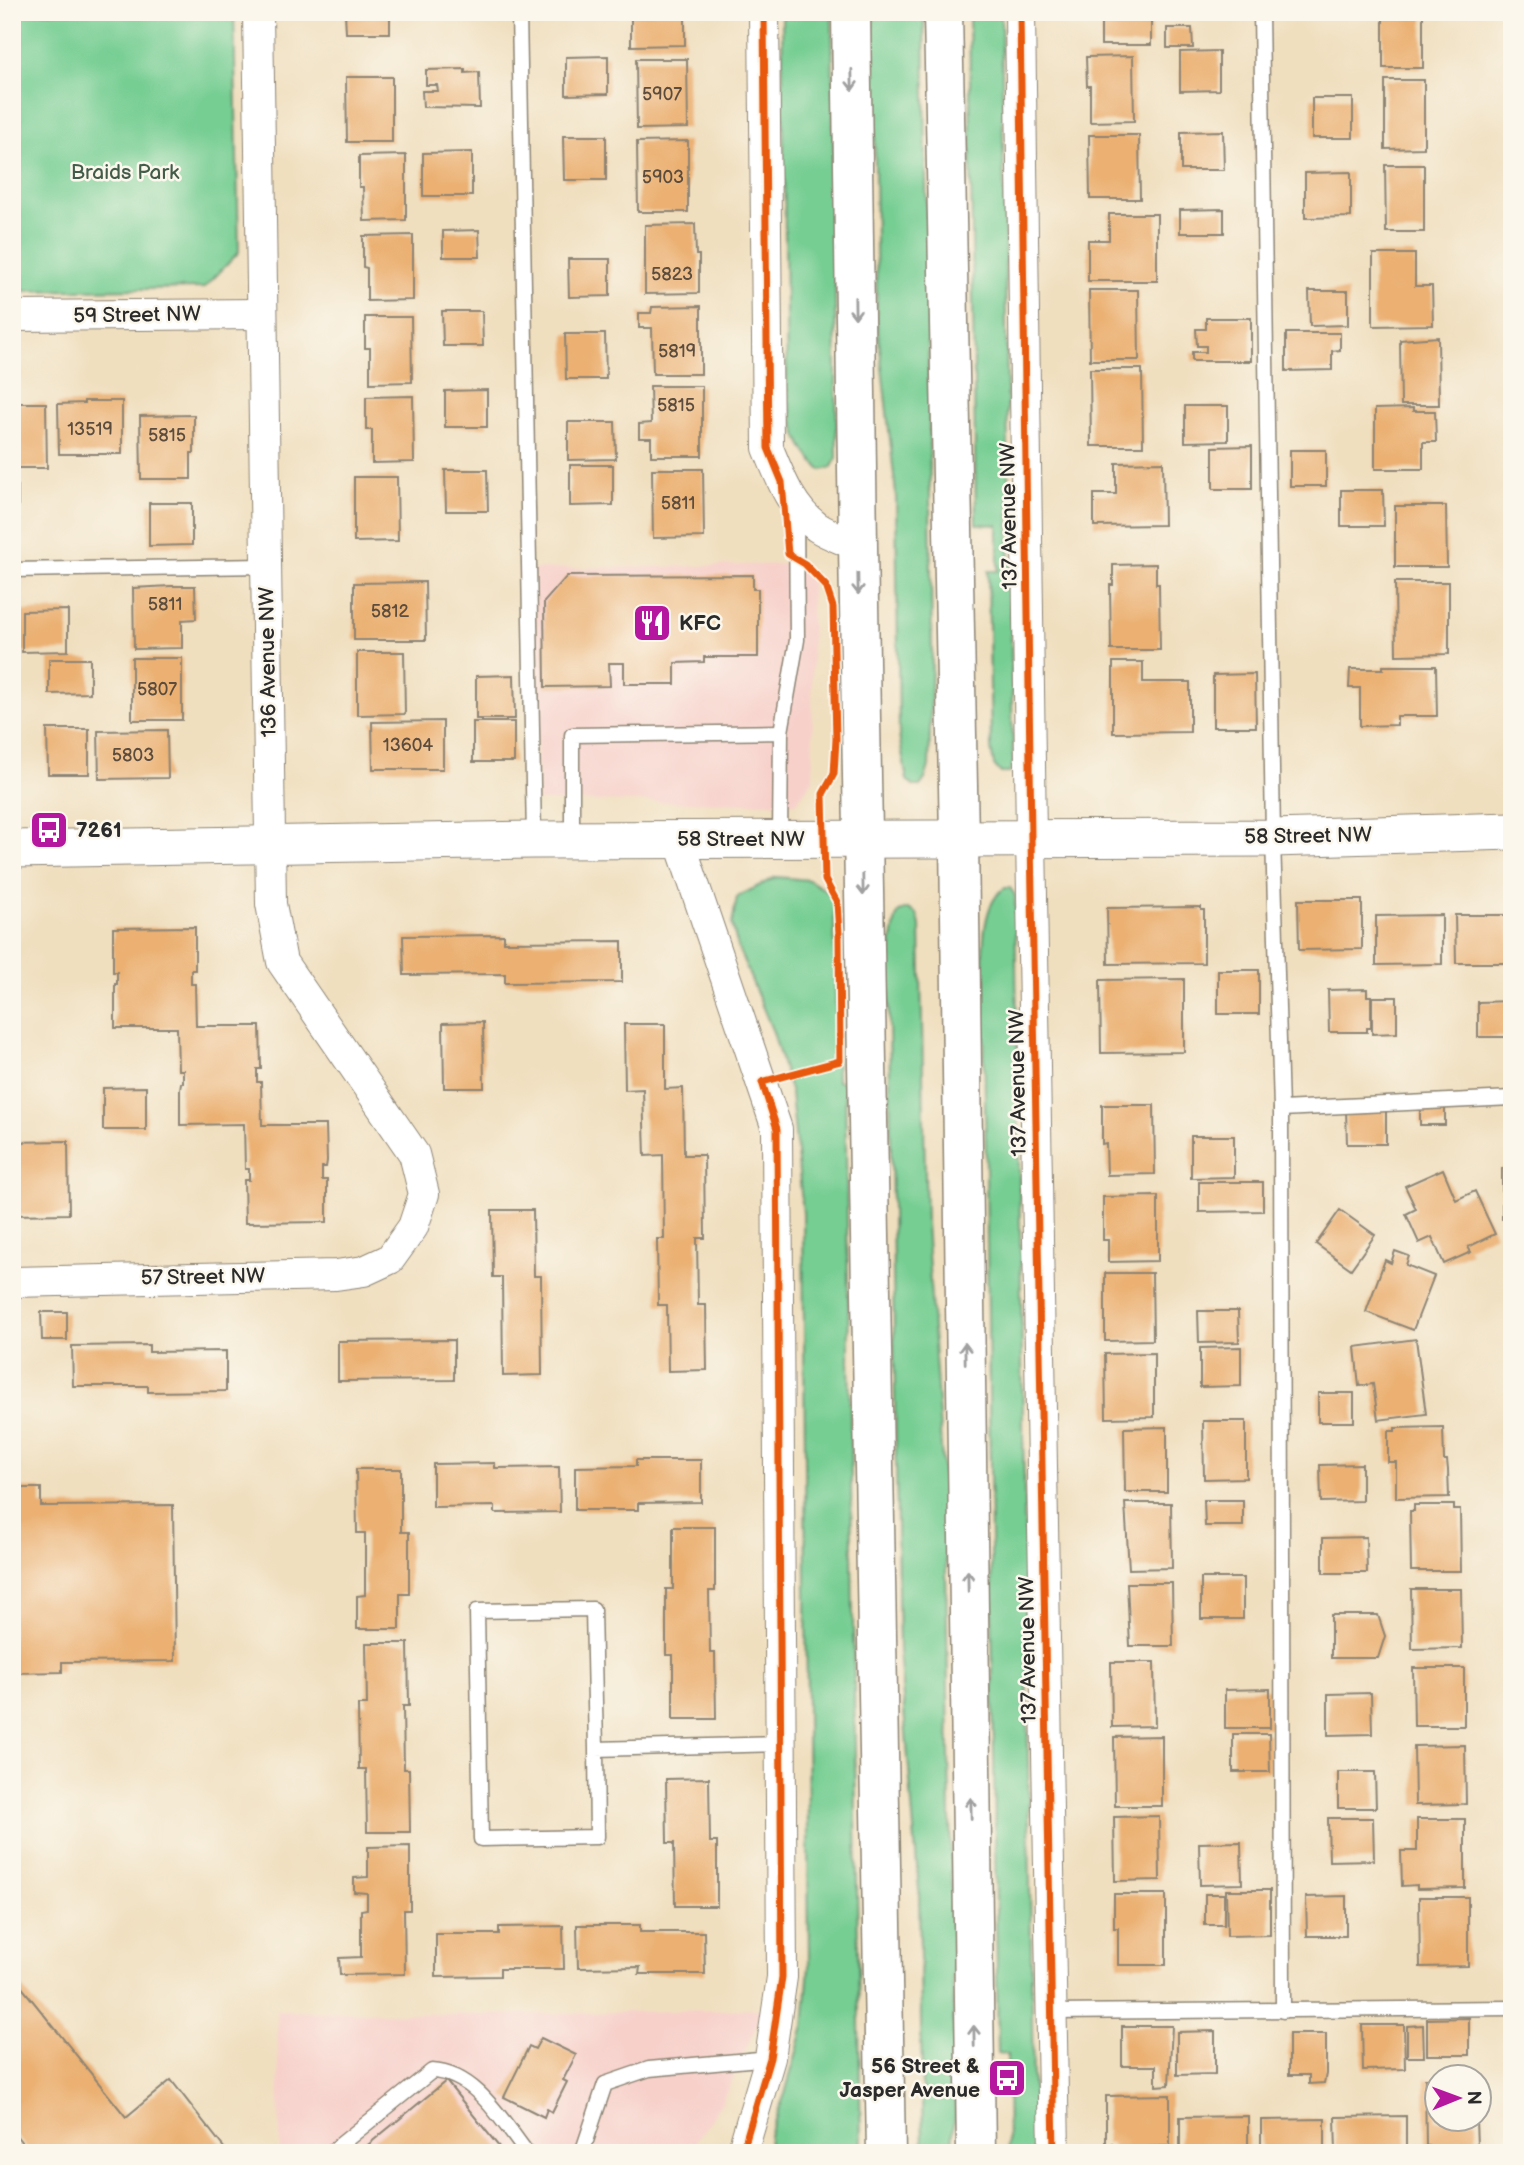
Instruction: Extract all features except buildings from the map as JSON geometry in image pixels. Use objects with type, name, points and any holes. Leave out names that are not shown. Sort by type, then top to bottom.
[{"type":"main road","points":[[851,12],[886,2153]]},
{"type":"main road","points":[[943,12],[959,838],[976,2153]]},
{"type":"street","name":"136 Avenue NW","points":[[258,12],[271,904],[282,961],[414,1154],[424,1194],[413,1227],[390,1259]]},
{"type":"street","points":[[764,12],[768,448],[782,482],[802,513],[819,528],[858,546]]},
{"type":"street","name":"137 Avenue NW","points":[[1020,12],[1031,838],[1054,2153]]},
{"type":"street","name":"59 Street NW","points":[[12,316],[262,314]]},
{"type":"street","name":"58 Street NW","points":[[12,849],[534,840],[1273,838],[1512,831]]},
{"type":"street","points":[[679,840],[777,1129],[782,1977],[769,2059],[742,2153]]},
{"type":"street","name":"57 Street NW","points":[[12,1282],[337,1275],[364,1271],[390,1259]]},
{"type":"lane","points":[[519,12],[534,840]]},
{"type":"lane","points":[[1261,12],[1273,838],[1281,1109],[1283,2011]]},
{"type":"lane","points":[[780,839],[780,732],[797,640],[796,504]]},
{"type":"lane","points":[[12,570],[267,566]]},
{"type":"lane","points":[[572,840],[572,735],[780,732]]},
{"type":"lane","points":[[1281,1109],[1512,1098]]},
{"type":"lane","points":[[593,1609],[596,1749],[597,1838],[481,1839],[477,1611],[593,1609]]},
{"type":"lane","points":[[596,1749],[780,1744]]},
{"type":"lane","points":[[1053,2012],[1512,2008]]},
{"type":"lane","points":[[582,2153],[605,2084],[649,2069],[769,2059]]},
{"type":"lane","points":[[330,2153],[432,2071],[446,2072],[479,2092],[527,2153]]},
{"type":"shaded area","points":[[799,564],[811,579],[813,780],[796,803],[538,801],[534,569]]},
{"type":"shaded area","points":[[764,2009],[722,2102],[688,2153],[280,2153],[277,2011],[487,2015]]},
{"type":"green space","name":"Braids Park","points":[[12,12],[234,12],[239,252],[204,288],[12,291]]},
{"type":"green space","points":[[782,12],[832,12],[837,458],[831,468],[821,470],[800,442],[793,422],[787,387]]},
{"type":"green space","points":[[873,12],[924,12],[932,658],[929,766],[920,786],[913,786],[907,780],[899,736],[896,494],[877,322]]},
{"type":"green space","points":[[969,12],[1001,12],[1013,762],[1010,773],[1001,773],[994,765],[991,748],[988,571],[998,571],[998,525],[976,524]]},
{"type":"green space","points":[[776,877],[809,880],[831,894],[834,905],[837,1081],[845,1082],[861,2153],[769,2153],[769,2135],[785,2094],[804,2026],[809,1966],[803,1213],[791,1094],[773,1032],[738,948],[732,924],[737,897]]},
{"type":"green space","points":[[1005,888],[1010,888],[1015,895],[1034,2153],[1008,2153],[1007,2054],[998,2053],[983,951],[985,925],[990,908]]},
{"type":"green space","points":[[908,909],[917,914],[920,925],[926,1223],[945,1507],[955,2114],[951,2153],[923,2153],[919,1890],[899,1650],[888,959],[896,918],[899,912]]},
{"type":"cycle path","points":[[742,2153],[770,2058],[782,1977],[777,1129],[762,1082],[840,1061],[837,902],[825,880],[823,794],[834,774],[836,739],[833,607],[826,586],[805,564],[788,554],[782,482],[768,448],[764,12]]},
{"type":"cycle path","points":[[1020,12],[1031,838],[1054,2153]]},
{"type":"place","name":"KFC","points":[[652,623]]},
{"type":"place","name":"7261","points":[[49,830]]},
{"type":"place","name":"56 Street & Jasper Avenue","points":[[1007,2078]]}]
